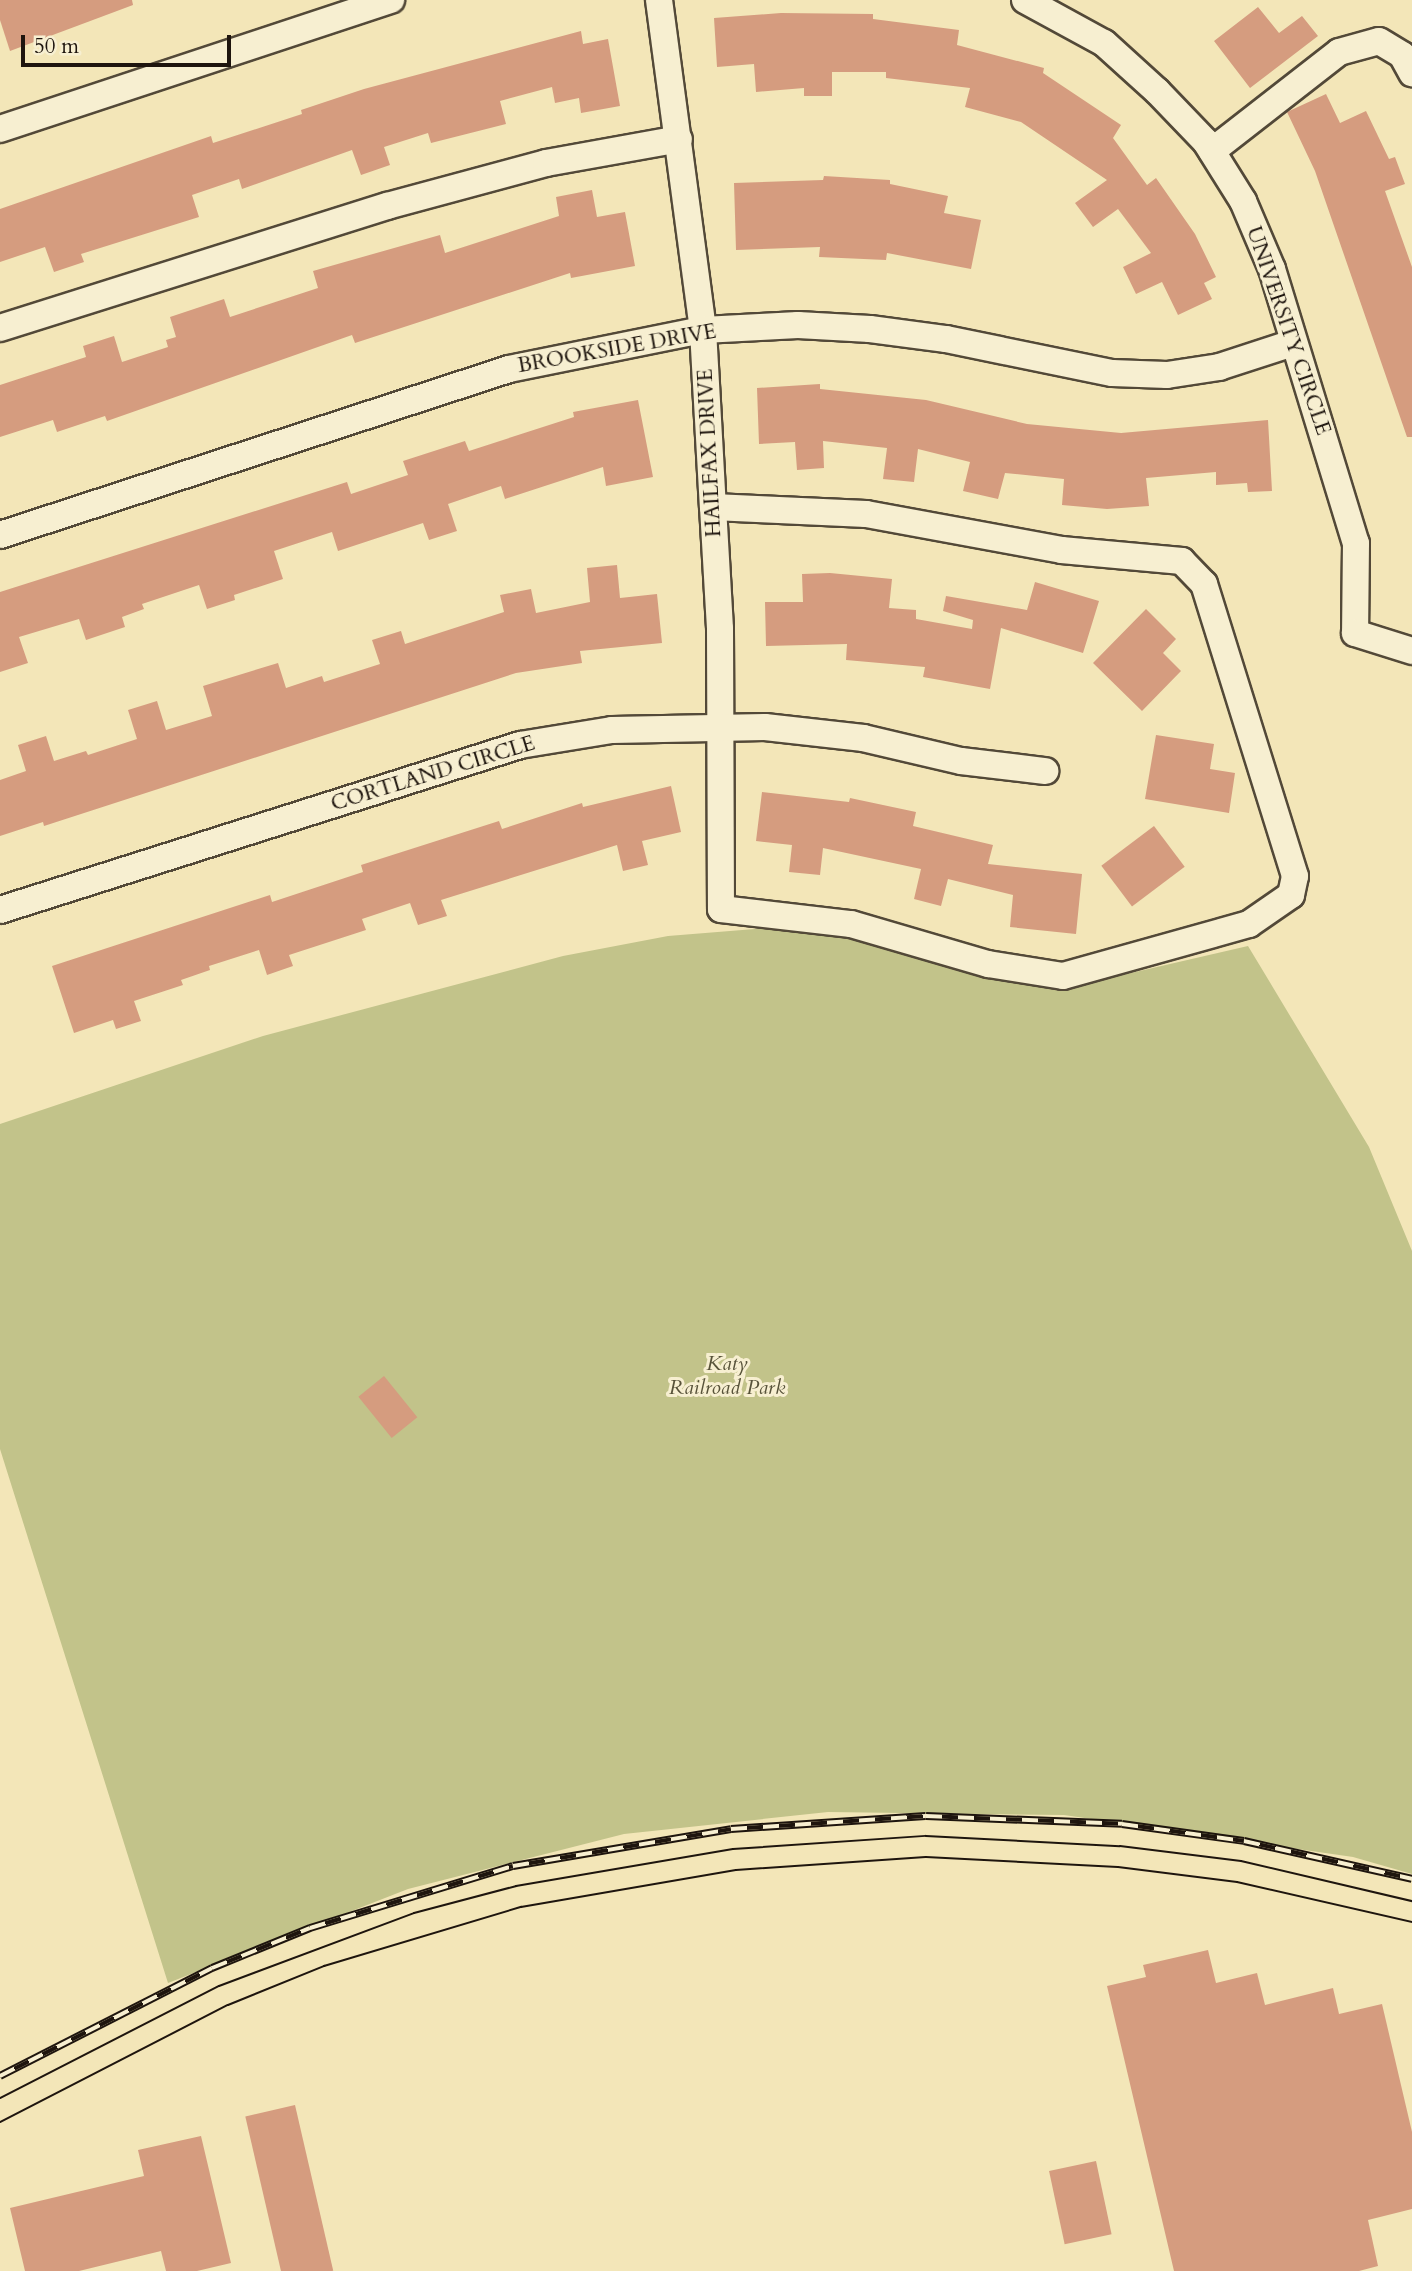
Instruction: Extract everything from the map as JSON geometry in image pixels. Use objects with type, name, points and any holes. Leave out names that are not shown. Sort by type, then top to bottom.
[{"type":"street","points":[[0,129],[391,0]]},
{"type":"street","name":"HAILFAX DRIVE","points":[[659,0],[703,330],[722,727],[721,909],[851,924],[988,964],[1063,976],[1250,924],[1291,895],[1295,876],[1205,584],[1182,561],[1062,551],[866,514],[713,507]]},
{"type":"street","name":"UNIVERSITY CIRCLE","points":[[1025,0],[1104,43],[1157,91],[1212,151],[1257,235],[1356,543],[1359,592],[1355,633],[1412,651]]},
{"type":"street","points":[[1212,151],[1339,52],[1380,41],[1402,55],[1412,73]]},
{"type":"street","points":[[0,328],[387,206],[546,163],[679,138]]},
{"type":"street","name":"BROOKSIDE DRIVE","points":[[0,535],[509,369],[703,330],[798,325],[870,329],[946,339],[1112,373],[1167,374],[1219,367],[1293,343]]},
{"type":"street","name":"CORTLAND CIRCLE","points":[[0,910],[520,745],[612,730],[765,726],[863,737],[961,761],[1045,771]]},
{"type":"green space","name":"Katy Railroad Park","points":[[767,928],[854,933],[976,975],[1079,985],[1248,946],[1369,1147],[1412,1251],[1412,1874],[1353,1857],[1064,1815],[828,1812],[624,1834],[408,1889],[168,1983],[0,1449],[0,1124],[263,1036],[563,956],[668,936]]},
{"type":"building","points":[[0,0],[132,0],[133,5],[10,51],[0,20]]},
{"type":"building","points":[[1258,7],[1279,33],[1302,16],[1318,36],[1250,88],[1214,41]]},
{"type":"building","points":[[781,13],[873,14],[873,19],[959,30],[957,45],[1044,68],[1043,73],[1121,125],[1113,138],[1147,185],[1156,178],[1195,234],[1216,277],[1204,283],[1212,299],[1178,315],[1162,282],[1136,294],[1123,267],[1151,253],[1118,209],[1093,227],[1075,203],[1107,180],[1021,122],[965,107],[970,88],[886,78],[886,72],[832,72],[832,96],[804,96],[804,88],[756,92],[754,64],[717,67],[714,18]]},
{"type":"building","points":[[581,31],[583,44],[608,39],[620,106],[581,113],[579,98],[555,103],[552,87],[500,101],[506,124],[431,143],[428,133],[384,147],[390,165],[361,175],[352,150],[242,189],[239,179],[192,195],[199,217],[81,254],[84,262],[54,272],[45,247],[0,262],[0,209],[211,136],[213,143],[302,114],[301,110],[364,89]]},
{"type":"building","points":[[1326,94],[1340,123],[1366,111],[1389,159],[1395,157],[1405,184],[1385,191],[1412,267],[1412,437],[1407,437],[1315,171],[1287,112]]},
{"type":"building","points":[[824,176],[890,180],[890,184],[948,196],[944,213],[981,220],[971,269],[887,253],[886,260],[819,257],[820,247],[736,250],[734,183],[823,180]]},
{"type":"building","points":[[592,190],[597,217],[625,212],[635,266],[571,278],[570,273],[355,343],[352,335],[107,421],[105,416],[57,432],[53,420],[0,437],[0,385],[86,357],[83,346],[114,336],[122,362],[168,347],[166,340],[176,337],[170,317],[224,299],[230,317],[318,288],[313,271],[440,235],[445,253],[559,216],[556,197]]},
{"type":"building","points":[[820,384],[820,389],[926,400],[1027,424],[1121,433],[1268,420],[1272,491],[1248,492],[1247,483],[1216,485],[1216,472],[1146,478],[1149,506],[1107,509],[1062,505],[1064,479],[1005,473],[998,499],[963,491],[970,462],[918,449],[914,482],[883,479],[887,448],[823,441],[824,468],[797,470],[795,442],[759,444],[757,388]]},
{"type":"building","points":[[638,400],[653,477],[606,486],[603,467],[505,499],[501,486],[448,504],[457,531],[429,540],[423,523],[338,551],[332,532],[274,551],[283,579],[234,595],[235,600],[207,609],[199,585],[142,604],[144,609],[122,617],[125,627],[86,640],[79,619],[19,637],[28,663],[0,672],[0,592],[347,482],[351,494],[408,475],[403,461],[465,441],[469,451],[574,417],[573,412]]},
{"type":"building","points":[[617,565],[620,598],[657,594],[662,643],[580,651],[582,663],[516,673],[44,826],[43,822],[0,836],[0,780],[26,771],[18,745],[46,736],[54,761],[86,751],[88,755],[137,739],[128,710],[157,701],[166,730],[212,716],[203,686],[278,663],[286,688],[322,676],[324,682],[380,664],[372,640],[401,631],[405,644],[504,612],[500,595],[531,589],[536,613],[590,602],[587,568]]},
{"type":"building","points":[[830,573],[892,579],[889,608],[916,610],[916,619],[972,629],[973,620],[943,611],[946,596],[1027,610],[1035,582],[1099,601],[1083,653],[1001,628],[990,689],[923,677],[925,667],[846,660],[847,644],[766,646],[765,602],[803,602],[802,574]]},
{"type":"building","points":[[1146,609],[1176,639],[1163,653],[1181,671],[1142,711],[1093,663]]},
{"type":"building","points":[[1156,735],[1214,744],[1210,769],[1235,773],[1229,813],[1145,799]]},
{"type":"building","points":[[671,786],[681,832],[642,841],[648,865],[623,871],[617,845],[441,900],[447,916],[418,925],[410,903],[362,919],[366,930],[289,955],[293,966],[267,975],[259,950],[209,966],[210,970],[181,980],[183,985],[134,1001],[141,1021],[116,1029],[113,1020],[74,1033],[52,966],[270,895],[272,902],[363,872],[361,865],[499,821],[502,829],[582,803],[583,807]]},
{"type":"building","points":[[762,792],[849,802],[850,798],[916,812],[913,826],[993,845],[988,864],[1082,874],[1076,934],[1010,927],[1013,895],[948,879],[941,906],[914,899],[921,869],[823,848],[820,875],[789,872],[792,845],[756,841]]},
{"type":"building","points":[[1154,826],[1185,867],[1132,906],[1101,866]]},
{"type":"building","points":[[384,1376],[417,1417],[392,1438],[358,1397]]},
{"type":"building","points":[[1208,1950],[1216,1983],[1257,1973],[1265,2005],[1333,1988],[1339,2014],[1382,2004],[1412,2132],[1412,2209],[1368,2220],[1378,2266],[1359,2271],[1174,2271],[1107,1986],[1146,1977],[1143,1965]]},
{"type":"building","points":[[295,2105],[333,2271],[281,2271],[245,2116]]},
{"type":"building","points":[[201,2136],[231,2263],[197,2271],[166,2271],[161,2251],[79,2271],[25,2271],[10,2208],[144,2176],[138,2150]]},
{"type":"building","points":[[1096,2161],[1112,2234],[1065,2244],[1049,2171]]},
{"type":"tram line","points":[[0,2098],[219,1986],[414,1913],[516,1886],[733,1849],[926,1836],[1120,1846],[1241,1861],[1412,1901]]},
{"type":"tram line","points":[[0,2122],[228,2005],[324,1966],[521,1907],[736,1870],[926,1857],[1118,1867],[1237,1882],[1412,1922]]},
{"type":"railway","points":[[0,2076],[212,1968],[310,1928],[513,1866],[731,1829],[926,1816],[1122,1824],[1244,1841],[1412,1879]]}]
